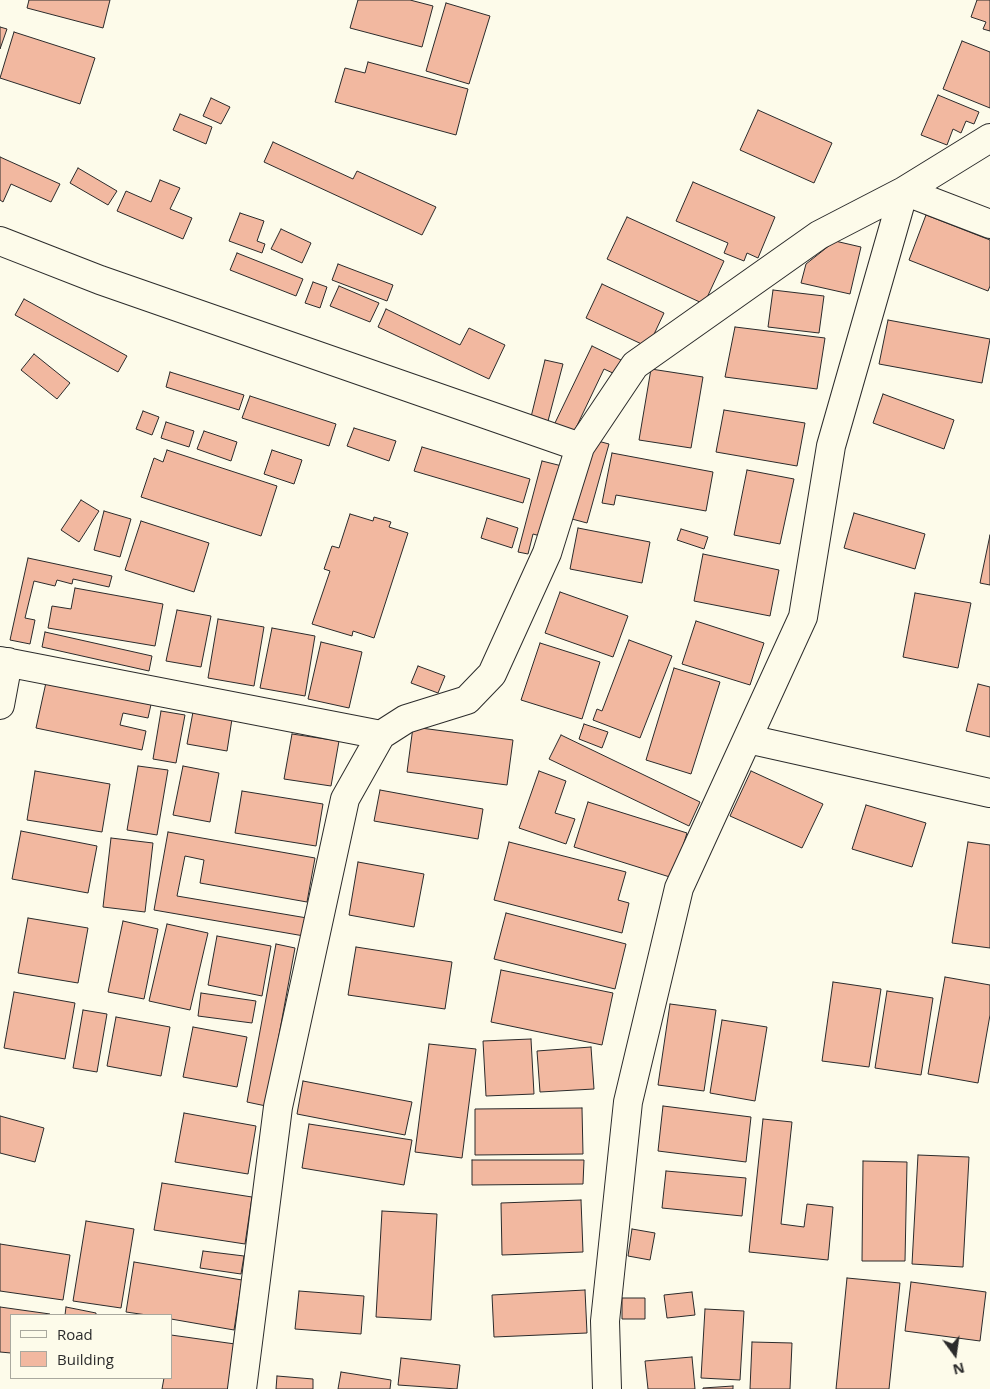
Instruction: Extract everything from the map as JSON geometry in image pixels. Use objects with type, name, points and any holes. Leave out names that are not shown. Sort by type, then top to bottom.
[{"type":"street","points":[[242,1389],[278,1107],[345,799],[381,735],[406,720],[467,700],[492,674],[547,553],[580,447],[635,365],[819,235],[904,191],[990,138]]},
{"type":"street","points":[[904,191],[990,224]]},
{"type":"street","points":[[607,1389],[605,1321],[628,1102],[679,888],[803,617],[831,446],[904,191]]},
{"type":"street","points":[[0,241],[100,280],[580,447]]},
{"type":"street","points":[[0,705],[4,662],[381,735]]},
{"type":"street","points":[[748,739],[990,793]]},
{"type":"building","points":[[29,0],[110,0],[103,28],[27,8]]},
{"type":"building","points":[[358,0],[410,0],[433,6],[422,47],[350,28]]},
{"type":"building","points":[[977,0],[990,0],[990,31],[983,29],[986,22],[971,17]]},
{"type":"building","points":[[446,3],[490,16],[469,84],[426,71]]},
{"type":"building","points":[[0,27],[7,29],[0,49]]},
{"type":"building","points":[[14,32],[95,58],[80,104],[0,78]]},
{"type":"building","points":[[962,41],[990,52],[990,108],[943,89]]},
{"type":"building","points":[[368,62],[468,89],[456,135],[335,102],[345,68],[365,73]]},
{"type":"building","points":[[938,95],[979,112],[974,124],[966,121],[961,133],[953,129],[947,145],[921,135]]},
{"type":"building","points":[[211,98],[230,107],[221,124],[203,116]]},
{"type":"building","points":[[758,110],[832,143],[814,183],[740,150]]},
{"type":"building","points":[[180,114],[212,127],[206,144],[173,130]]},
{"type":"building","points":[[273,142],[353,179],[357,171],[436,207],[422,235],[264,162]]},
{"type":"building","points":[[0,157],[60,184],[51,202],[11,184],[3,202],[0,200]]},
{"type":"building","points":[[78,168],[117,191],[108,205],[70,183]]},
{"type":"building","points":[[160,180],[180,188],[170,209],[192,218],[183,239],[117,211],[126,191],[151,202]]},
{"type":"building","points":[[693,182],[775,217],[758,258],[747,253],[744,261],[724,253],[728,243],[676,221]]},
{"type":"building","points":[[240,213],[264,221],[257,241],[265,244],[262,253],[229,241]]},
{"type":"building","points":[[926,215],[990,240],[990,286],[988,291],[909,260]]},
{"type":"building","points":[[627,217],[724,261],[704,304],[607,259]]},
{"type":"building","points":[[281,229],[311,243],[302,263],[271,249]]},
{"type":"building","points":[[835,241],[861,247],[850,294],[801,283],[806,264]]},
{"type":"building","points":[[237,253],[303,279],[296,296],[230,270]]},
{"type":"building","points":[[338,264],[393,285],[387,301],[332,280]]},
{"type":"building","points":[[313,282],[327,287],[320,308],[305,303]]},
{"type":"building","points":[[602,284],[664,313],[648,347],[586,318]]},
{"type":"building","points":[[339,286],[379,303],[370,322],[330,306]]},
{"type":"building","points":[[773,290],[824,296],[819,333],[768,327]]},
{"type":"building","points":[[24,299],[127,356],[118,372],[15,315]]},
{"type":"building","points":[[386,309],[460,345],[469,328],[505,345],[489,379],[378,327]]},
{"type":"building","points":[[888,320],[990,339],[982,383],[879,364]]},
{"type":"building","points":[[735,327],[825,338],[817,389],[725,377]]},
{"type":"building","points":[[592,346],[621,360],[615,374],[604,369],[573,434],[554,425]]},
{"type":"building","points":[[34,354],[70,383],[57,399],[21,370]]},
{"type":"building","points":[[545,360],[563,364],[548,421],[531,417]]},
{"type":"building","points":[[651,369],[703,377],[691,448],[639,440]]},
{"type":"building","points":[[170,372],[244,395],[239,410],[166,387]]},
{"type":"building","points":[[883,394],[954,420],[944,449],[873,423]]},
{"type":"building","points":[[250,396],[336,424],[329,446],[242,418]]},
{"type":"building","points":[[724,410],[805,423],[797,466],[716,452]]},
{"type":"building","points":[[143,411],[159,417],[152,435],[136,429]]},
{"type":"building","points":[[166,422],[194,431],[189,447],[161,438]]},
{"type":"building","points":[[354,428],[396,441],[389,461],[347,446]]},
{"type":"building","points":[[204,431],[237,442],[231,461],[197,449]]},
{"type":"building","points":[[594,440],[609,444],[587,523],[572,519]]},
{"type":"building","points":[[422,447],[530,479],[523,503],[414,471]]},
{"type":"building","points":[[167,450],[277,486],[261,536],[141,497],[154,458],[163,462]]},
{"type":"building","points":[[272,450],[302,460],[294,484],[264,474]]},
{"type":"building","points":[[612,453],[713,472],[706,511],[616,495],[614,505],[602,503]]},
{"type":"building","points":[[542,461],[562,466],[544,537],[533,534],[528,554],[518,552]]},
{"type":"building","points":[[747,470],[794,479],[780,544],[734,535]]},
{"type":"building","points":[[81,500],[99,511],[79,542],[61,530]]},
{"type":"building","points":[[104,511],[131,519],[120,557],[94,550]]},
{"type":"building","points":[[854,513],[925,534],[915,569],[844,548]]},
{"type":"building","points":[[350,514],[373,521],[374,517],[391,522],[389,527],[408,533],[374,638],[353,631],[352,636],[312,624],[330,571],[324,569],[332,546],[339,548]]},
{"type":"building","points":[[487,518],[518,528],[512,548],[481,538]]},
{"type":"building","points":[[141,521],[209,543],[194,592],[125,570]]},
{"type":"building","points":[[578,528],[650,542],[642,583],[570,569]]},
{"type":"building","points":[[681,529],[708,537],[704,549],[677,540]]},
{"type":"building","points":[[990,535],[990,585],[980,583]]},
{"type":"building","points":[[703,554],[779,570],[770,616],[694,601]]},
{"type":"building","points":[[28,558],[112,576],[109,587],[73,579],[72,584],[57,580],[55,586],[34,581],[25,618],[35,620],[30,644],[10,640]]},
{"type":"building","points":[[75,588],[163,604],[155,646],[48,628],[52,606],[71,609]]},
{"type":"building","points":[[560,592],[628,616],[613,657],[545,633]]},
{"type":"building","points":[[915,593],[971,603],[958,668],[903,657]]},
{"type":"building","points":[[177,610],[211,616],[201,667],[166,661]]},
{"type":"building","points":[[218,619],[264,627],[254,686],[208,678]]},
{"type":"building","points":[[696,621],[764,643],[750,685],[682,664]]},
{"type":"building","points":[[272,628],[315,636],[305,696],[260,688]]},
{"type":"building","points":[[45,632],[152,656],[149,671],[42,647]]},
{"type":"building","points":[[629,640],[672,656],[640,738],[593,720],[597,709],[602,711]]},
{"type":"building","points":[[321,642],[362,652],[349,708],[308,699]]},
{"type":"building","points":[[540,643],[600,662],[582,719],[521,700]]},
{"type":"building","points":[[418,666],[445,676],[438,693],[411,683]]},
{"type":"building","points":[[674,668],[720,682],[691,774],[646,760]]},
{"type":"building","points":[[47,678],[152,700],[148,718],[123,713],[120,725],[146,731],[142,750],[36,728]]},
{"type":"building","points":[[978,684],[990,687],[990,737],[966,731]]},
{"type":"building","points":[[161,711],[185,715],[176,763],[153,759]]},
{"type":"building","points":[[193,712],[232,719],[227,751],[187,744]]},
{"type":"building","points":[[584,724],[608,732],[602,748],[579,739]]},
{"type":"building","points":[[413,727],[513,740],[507,785],[407,772]]},
{"type":"building","points":[[292,734],[339,741],[331,786],[284,779]]},
{"type":"building","points":[[561,735],[700,802],[689,826],[549,759]]},
{"type":"building","points":[[138,766],[168,770],[157,835],[127,830]]},
{"type":"building","points":[[183,766],[219,773],[210,822],[173,815]]},
{"type":"building","points":[[35,771],[110,784],[102,832],[27,820]]},
{"type":"building","points":[[539,771],[566,781],[555,813],[575,819],[566,844],[519,828]]},
{"type":"building","points":[[751,771],[823,804],[802,848],[730,816]]},
{"type":"building","points":[[380,790],[483,809],[478,839],[374,821]]},
{"type":"building","points":[[242,791],[323,804],[316,846],[235,833]]},
{"type":"building","points":[[588,802],[687,833],[673,878],[574,847]]},
{"type":"building","points":[[866,805],[926,823],[912,867],[852,849]]},
{"type":"building","points":[[21,831],[97,846],[88,893],[12,879]]},
{"type":"building","points":[[168,832],[315,858],[307,902],[200,883],[204,860],[185,856],[177,896],[307,918],[304,936],[154,910]]},
{"type":"building","points":[[111,838],[153,843],[145,912],[103,907]]},
{"type":"building","points":[[509,842],[626,872],[618,900],[629,903],[622,933],[494,900]]},
{"type":"building","points":[[968,842],[990,845],[990,948],[952,943]]},
{"type":"building","points":[[358,862],[424,874],[414,927],[349,915]]},
{"type":"building","points":[[506,913],[626,944],[615,989],[494,959]]},
{"type":"building","points":[[28,918],[88,928],[78,983],[18,973]]},
{"type":"building","points":[[123,921],[158,929],[144,999],[108,992]]},
{"type":"building","points":[[167,924],[208,933],[190,1010],[149,1001]]},
{"type":"building","points":[[217,936],[271,946],[262,996],[208,985]]},
{"type":"building","points":[[276,944],[295,948],[266,1106],[247,1102]]},
{"type":"building","points":[[356,947],[452,962],[445,1009],[348,995]]},
{"type":"building","points":[[501,970],[613,993],[602,1045],[491,1022]]},
{"type":"building","points":[[945,977],[990,985],[990,1015],[978,1083],[928,1074]]},
{"type":"building","points":[[833,982],[881,989],[869,1067],[822,1061]]},
{"type":"building","points":[[887,991],[933,998],[921,1075],[875,1068]]},
{"type":"building","points":[[14,992],[75,1003],[65,1059],[4,1048]]},
{"type":"building","points":[[201,993],[256,1001],[252,1023],[198,1016]]},
{"type":"building","points":[[670,1004],[716,1010],[704,1091],[658,1085]]},
{"type":"building","points":[[83,1010],[107,1014],[97,1072],[73,1068]]},
{"type":"building","points":[[116,1017],[170,1027],[161,1076],[107,1066]]},
{"type":"building","points":[[722,1020],[767,1027],[755,1101],[710,1093]]},
{"type":"building","points":[[193,1027],[247,1037],[237,1087],[183,1077]]},
{"type":"building","points":[[531,1039],[534,1094],[486,1096],[483,1041]]},
{"type":"building","points":[[429,1044],[476,1049],[462,1158],[415,1152]]},
{"type":"building","points":[[591,1047],[594,1089],[540,1092],[537,1051]]},
{"type":"building","points":[[303,1081],[412,1102],[405,1135],[297,1114]]},
{"type":"building","points":[[663,1106],[751,1117],[746,1162],[658,1151]]},
{"type":"building","points":[[582,1108],[583,1154],[475,1155],[475,1109]]},
{"type":"building","points":[[184,1113],[256,1126],[248,1174],[175,1162]]},
{"type":"building","points":[[0,1116],[44,1128],[35,1162],[0,1153]]},
{"type":"building","points":[[763,1119],[792,1122],[781,1224],[804,1227],[807,1204],[833,1207],[828,1260],[749,1252]]},
{"type":"building","points":[[309,1124],[412,1140],[404,1185],[302,1168]]},
{"type":"building","points":[[918,1155],[969,1157],[963,1267],[912,1264]]},
{"type":"building","points":[[472,1160],[584,1160],[583,1184],[472,1185]]},
{"type":"building","points":[[863,1161],[907,1162],[905,1261],[862,1261]]},
{"type":"building","points":[[666,1171],[746,1178],[742,1216],[662,1208]]},
{"type":"building","points":[[162,1183],[252,1197],[245,1244],[154,1230]]},
{"type":"building","points":[[581,1200],[583,1252],[502,1255],[501,1203]]},
{"type":"building","points":[[382,1211],[437,1214],[431,1320],[376,1317]]},
{"type":"building","points":[[86,1221],[134,1229],[121,1308],[73,1301]]},
{"type":"building","points":[[632,1229],[655,1233],[650,1260],[628,1256]]},
{"type":"building","points":[[0,1244],[70,1255],[63,1300],[0,1291]]},
{"type":"building","points":[[203,1251],[244,1256],[241,1274],[200,1268]]},
{"type":"building","points":[[134,1262],[242,1280],[234,1330],[172,1319],[172,1314],[126,1312]]},
{"type":"building","points":[[847,1278],[900,1283],[889,1389],[836,1389]]},
{"type":"building","points":[[911,1282],[986,1292],[980,1341],[905,1331]]},
{"type":"building","points":[[585,1290],[587,1333],[494,1337],[492,1295]]},
{"type":"building","points":[[299,1291],[364,1296],[361,1334],[295,1329]]},
{"type":"building","points":[[692,1292],[695,1315],[667,1318],[664,1295]]},
{"type":"building","points":[[622,1298],[645,1298],[645,1319],[622,1319]]},
{"type":"building","points":[[0,1307],[50,1314],[10,1314],[10,1353],[0,1352]]},
{"type":"building","points":[[66,1307],[96,1313],[96,1314],[65,1314]]},
{"type":"building","points":[[705,1309],[744,1311],[740,1380],[701,1378]]},
{"type":"building","points":[[172,1335],[235,1344],[228,1389],[162,1389],[164,1379],[172,1379]]},
{"type":"building","points":[[752,1342],[792,1343],[790,1389],[750,1389]]},
{"type":"building","points":[[692,1357],[695,1389],[648,1389],[645,1361]]},
{"type":"building","points":[[401,1358],[460,1365],[457,1389],[398,1385]]},
{"type":"building","points":[[341,1372],[391,1380],[390,1389],[338,1389]]},
{"type":"building","points":[[277,1376],[313,1379],[313,1389],[276,1389]]},
{"type":"building","points":[[733,1386],[733,1389],[703,1389],[703,1388]]}]
